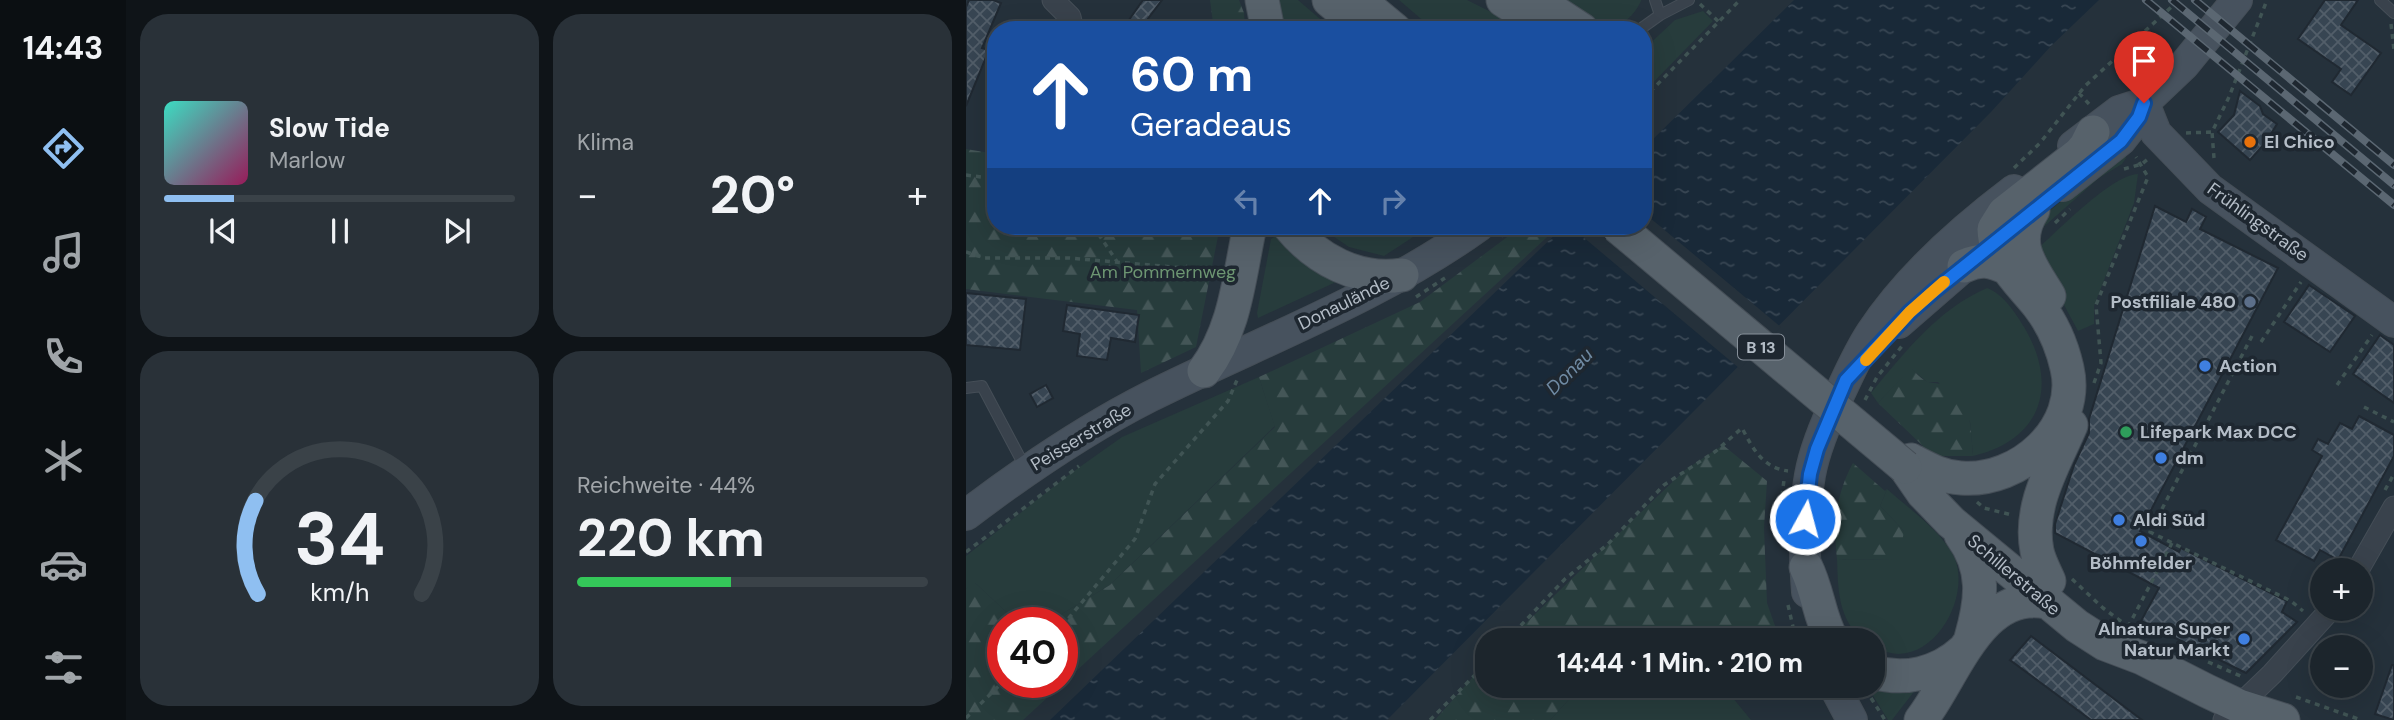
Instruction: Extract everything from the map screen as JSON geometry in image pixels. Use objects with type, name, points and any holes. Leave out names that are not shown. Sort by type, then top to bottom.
[{"type":"main road","points":[[1262,0],[1266,21]]},
{"type":"main road","points":[[1329,0],[1354,21]]},
{"type":"main road","points":[[1359,0],[1384,21]]},
{"type":"main road","points":[[1377,0],[1400,21]]},
{"type":"main road","points":[[1503,0],[1536,21]]},
{"type":"main road","points":[[1536,0],[1569,21]]},
{"type":"main road","points":[[1908,464],[1947,476],[1970,479],[1993,475],[2036,452],[2048,441],[2061,421],[2069,388],[2067,369],[2056,337],[2039,306],[2000,255],[1994,229],[1997,221],[2078,154],[2086,146],[2092,132]]},
{"type":"main road","points":[[1885,683],[1896,676],[1922,674],[1947,663],[1999,611],[2055,586],[2037,553],[2034,521],[2042,494],[2072,423],[2080,394],[2079,369],[2075,347],[2064,321],[2028,260],[2022,243],[2024,226],[2033,210]]},
{"type":"main road","points":[[1204,371],[1223,341],[1231,319],[1248,235]]},
{"type":"main road","points":[[1299,235],[1319,254],[1348,269],[1376,278],[1402,275]]},
{"type":"main road","name":"B 13","points":[[1628,235],[1908,464]]},
{"type":"main road","name":"B 13","points":[[1641,235],[1908,464]]},
{"type":"main road","points":[[1964,266],[2000,255]]},
{"type":"main road","name":"Schillerstraße","points":[[1908,464],[1923,493],[1951,522],[2055,586]]},
{"type":"main road","name":"Schillerstraße","points":[[1908,464],[1940,495],[2117,633],[2142,658],[2284,720]]},
{"type":"main road","points":[[1921,720],[1968,644],[1978,614],[1979,576],[1975,559],[1951,522]]},
{"type":"main road","points":[[1806,567],[1814,584],[1826,628]]},
{"type":"street","points":[[1053,0],[1071,21]]},
{"type":"street","points":[[1854,392],[1860,351],[1878,322],[1922,272],[1977,220],[2119,111],[2144,103],[2184,65],[2236,0]]},
{"type":"street","points":[[2000,255],[2033,210],[2121,141],[2139,117],[2144,103]]},
{"type":"street","name":"Frühlingstraße","points":[[2144,103],[2156,133],[2210,189],[2390,319]]},
{"type":"street","name":"Donaulände","points":[[1204,371],[1402,275],[1465,235]]},
{"type":"street","points":[[1814,628],[1807,592],[1805,519],[1810,474],[1821,437],[1910,312],[1964,266]]},
{"type":"street","name":"Peisserstraße","points":[[966,515],[1027,469],[1090,429],[1204,371]]},
{"type":"street","points":[[2365,558],[2394,507]]},
{"type":"street","points":[[2241,703],[2320,621]]},
{"type":"lane","points":[[1656,0],[1660,15]]},
{"type":"lane","points":[[1652,21],[1689,0]]},
{"type":"lane","points":[[2380,0],[2392,13]]},
{"type":"lane","points":[[966,388],[982,386],[1027,469]]},
{"type":"path","points":[[1696,0],[1719,22]]},
{"type":"path","points":[[1652,90],[1740,0]]},
{"type":"path","points":[[2079,93],[2179,0]]},
{"type":"path","points":[[2212,132],[2229,97],[2267,0]]},
{"type":"path","points":[[2392,13],[2394,50]]},
{"type":"path","points":[[2093,387],[2101,363],[2096,305],[2148,177],[2142,164]]},
{"type":"path","points":[[966,176],[987,178]]},
{"type":"path","points":[[1099,235],[1118,262]]},
{"type":"path","points":[[966,251],[985,258],[1069,258],[1224,271]]},
{"type":"path","points":[[2261,342],[2314,263]]},
{"type":"path","points":[[2337,385],[2390,319]]},
{"type":"path","points":[[2252,337],[2150,531],[2291,601],[2310,615]]},
{"type":"path","points":[[1854,392],[1877,377],[1910,338]]},
{"type":"path","points":[[1078,607],[1135,538],[1155,484],[1228,401],[1238,377]]},
{"type":"path","points":[[2364,407],[2394,422]]},
{"type":"path","points":[[1518,628],[1565,579],[1608,544],[1664,485],[1716,452],[1742,428],[1760,458],[1775,470],[1810,474]]},
{"type":"path","points":[[966,552],[1084,462]]},
{"type":"path","points":[[2055,586],[2103,608],[2128,627],[2172,543]]},
{"type":"path","points":[[1430,720],[1475,675]]},
{"type":"path","points":[[966,718],[987,698]]},
{"type":"path","points":[[1866,698],[1885,720]]},
{"type":"path","points":[[2241,703],[2361,720]]},
{"type":"green space","points":[[1210,0],[1239,0],[1244,21],[1213,21]]},
{"type":"green space","points":[[1276,0],[1298,0],[1322,21],[1280,21]]},
{"type":"green space","points":[[1399,0],[1467,0],[1509,21],[1424,21]]},
{"type":"green space","points":[[1566,0],[1641,0],[1633,14],[1624,21],[1596,19]]},
{"type":"green space","points":[[1703,11],[1713,21],[1652,84],[1652,42],[1675,20]]},
{"type":"green space","name":"Am Pommernweg","points":[[966,149],[987,152],[987,235],[1218,235],[1196,347],[1141,373],[1137,310],[966,289]]},
{"type":"green space","points":[[2125,154],[2126,158],[2122,164],[2099,178],[2039,231],[2041,218],[2117,155]]},
{"type":"green space","points":[[2138,174],[2134,203],[2094,306],[2094,324],[2078,331],[2035,251],[2099,194],[2127,177]]},
{"type":"green space","points":[[1331,235],[1416,235],[1384,256],[1349,247]]},
{"type":"green space","points":[[1510,235],[1549,235],[1078,669],[1078,607],[1074,607],[1110,585],[1275,427],[1259,377],[1420,302]]},
{"type":"green space","points":[[1276,236],[1296,256],[1336,282],[1258,318],[1271,239]]},
{"type":"green space","points":[[1987,288],[2003,299],[2024,327],[2041,369],[2041,389],[2038,407],[2029,423],[2015,437],[1996,448],[1973,456],[1970,422],[1938,382],[1927,382],[1911,369],[1878,403],[1871,393],[1937,320],[1969,297]]},
{"type":"green space","points":[[1911,368],[1926,381],[1944,384],[1957,391],[1969,417],[1973,456],[1939,456],[1921,449],[1923,446],[1878,403]]},
{"type":"green space","points":[[1259,377],[1275,426],[1110,585],[1074,607],[1001,607],[975,583],[966,589],[966,556],[1067,476],[1122,437]]},
{"type":"green space","points":[[1723,445],[1767,481],[1764,528],[1767,603],[1776,628],[1520,628],[1685,470]]},
{"type":"green space","points":[[1853,463],[1885,491],[1887,489],[1880,506],[1904,531],[1900,554],[1891,560],[1837,559],[1837,509]]},
{"type":"green space","points":[[1887,489],[1943,540],[1955,559],[1958,573],[1958,589],[1948,620],[1927,644],[1914,651],[1899,654],[1885,652],[1885,628],[1852,628],[1844,613],[1838,581],[1837,559],[1891,560],[1904,531],[1880,506]]},
{"type":"green space","points":[[974,582],[1001,607],[987,607],[987,698],[1047,698],[1023,720],[966,720],[966,589]]},
{"type":"green space","points":[[1475,675],[1475,698],[1570,698],[1550,720],[1435,720]]},
{"type":"green space","points":[[1885,687],[1916,689],[1892,720],[1888,720],[1874,698],[1885,698]]},
{"type":"green space","points":[[1570,698],[1733,698],[1751,720],[1550,720]]},
{"type":"water","name":"Donau","points":[[1794,0],[2099,0],[1478,628],[1475,628],[1475,631],[1387,720],[1050,720],[1073,698],[1078,698],[1078,693],[1555,235],[1652,235],[1652,140]]},
{"type":"pier","points":[[1652,220],[1781,327],[1740,369],[1581,235],[1652,235]]},
{"type":"building","points":[[969,0],[993,0],[1001,3],[993,21],[987,21],[987,36],[982,48],[987,49],[987,55],[966,106],[966,7]]},
{"type":"building","points":[[1143,0],[1162,0],[1148,21],[1128,21]]},
{"type":"building","points":[[2325,0],[2358,0],[2341,25],[2381,53],[2351,95],[2332,82],[2341,69],[2298,39]]},
{"type":"building","points":[[2240,91],[2260,106],[2263,114],[2277,124],[2250,160],[2218,132],[2234,115]]},
{"type":"building","points":[[2155,206],[2186,222],[2192,209],[2206,217],[2200,229],[2278,268],[2140,531],[2179,552],[2181,548],[2287,601],[2282,612],[2297,622],[2246,673],[2141,621],[2159,588],[2055,533],[2055,524],[2074,465],[2089,433],[2089,419]]},
{"type":"building","points":[[2309,285],[2355,316],[2330,352],[2284,322]]},
{"type":"building","points":[[966,293],[1026,299],[1020,350],[966,345]]},
{"type":"building","points":[[1067,305],[1139,315],[1135,342],[1111,338],[1107,360],[1077,356],[1080,334],[1063,331]]},
{"type":"building","points":[[2380,335],[2394,345],[2394,403],[2353,374]]},
{"type":"building","points":[[1046,385],[1053,398],[1037,407],[1030,394]]},
{"type":"building","points":[[2359,416],[2394,435],[2394,456],[2339,558],[2320,550],[2316,558],[2310,559],[2276,540],[2322,456],[2312,450],[2318,439],[2328,444],[2340,423],[2352,429]]},
{"type":"building","points":[[2031,636],[2142,720],[2091,720],[2010,660]]},
{"type":"building","points":[[2394,665],[2394,720],[2375,714]]},
{"type":"railway","points":[[2146,0],[2394,205]]},
{"type":"railway","points":[[2172,0],[2394,185]]},
{"type":"railway","points":[[2195,0],[2394,165]]},
{"type":"slow traffic","points":[[1866,360],[1889,333],[1944,282]]},
{"type":"place","name":"El Chico","points":[[2250,142]]},
{"type":"place","name":"Postfiliale 480","points":[[2250,302]]},
{"type":"place","name":"Action","points":[[2205,366]]},
{"type":"place","name":"Lifepark Max DCC","points":[[2126,432]]},
{"type":"place","name":"dm","points":[[2161,458]]},
{"type":"place","name":"Aldi Süd","points":[[2119,520]]},
{"type":"place","name":"Böhmfelder","points":[[2141,541]]},
{"type":"place","name":"Alnatura Super Natur Markt","points":[[2244,639]]},
{"type":"route","points":[[1805,519],[1810,474],[1817,449],[1846,380],[1889,333],[1934,291],[2121,141],[2139,117],[2144,103]]}]
